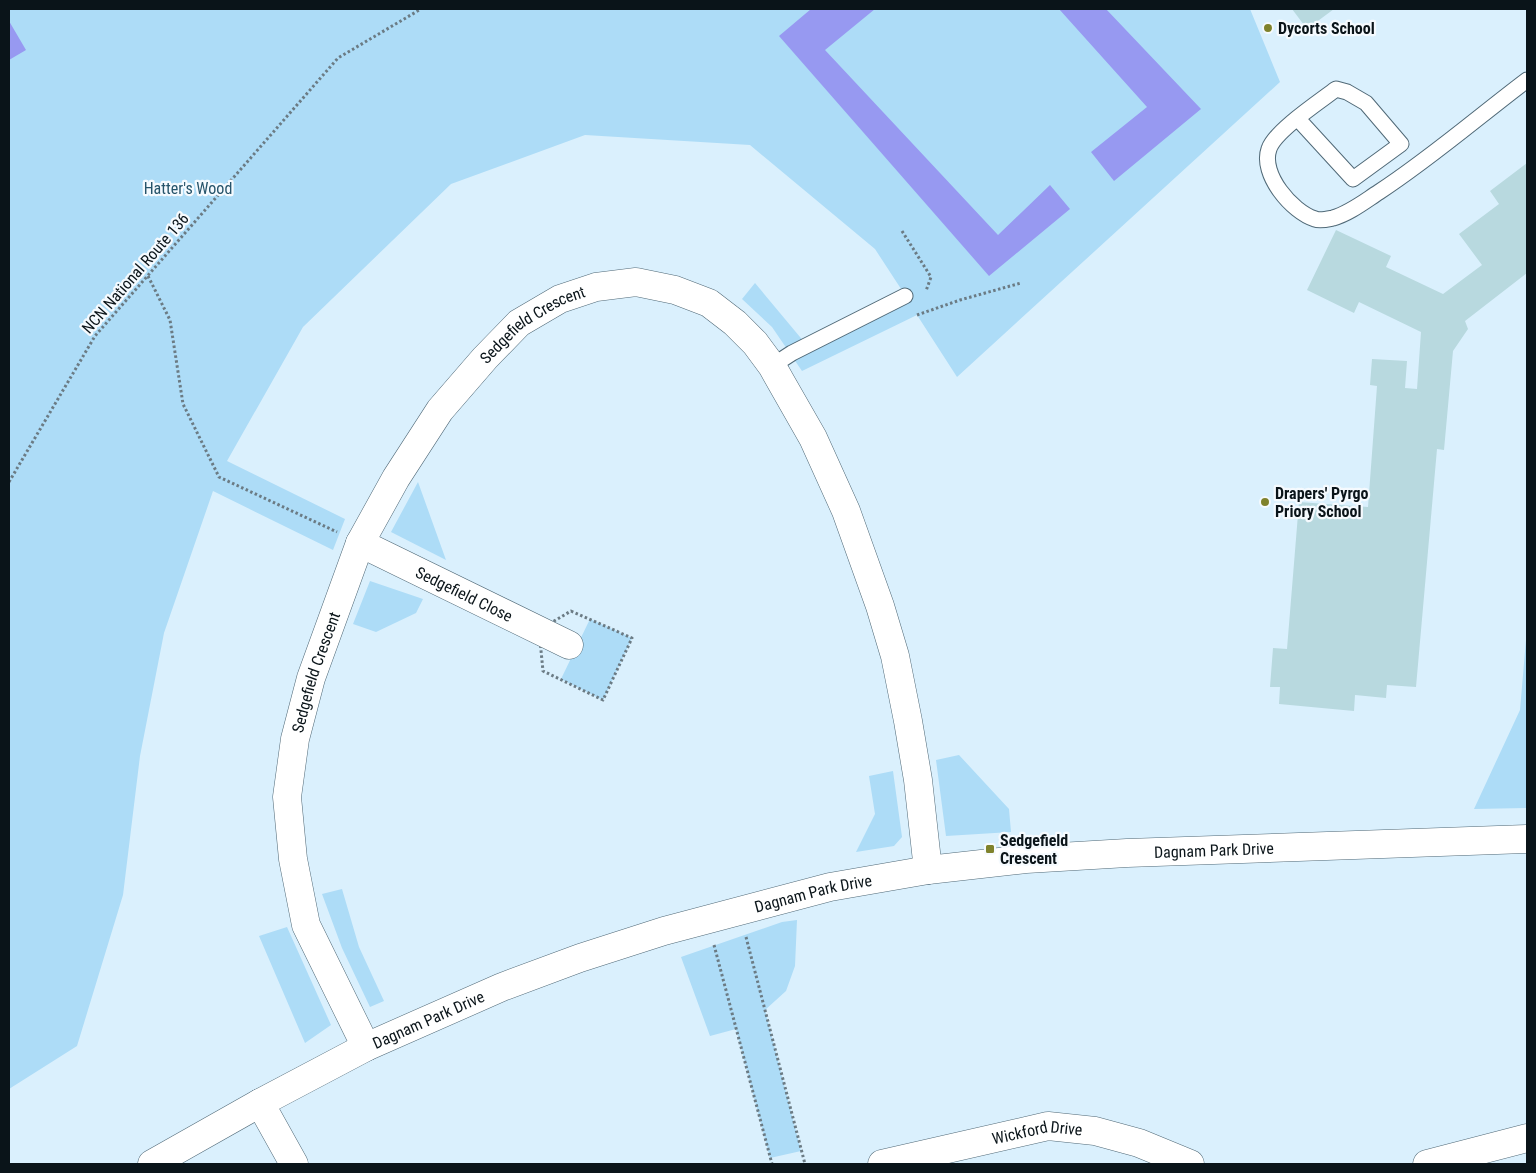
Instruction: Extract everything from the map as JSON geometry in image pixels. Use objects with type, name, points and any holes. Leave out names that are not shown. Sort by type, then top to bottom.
[{"type":"street","name":"Sedgefield Crescent","points":[[366,1047],[306,926],[293,859],[287,797],[295,739],[311,678],[360,543],[396,478],[440,410],[485,358],[519,324],[560,299],[596,287],[636,282],[675,290],[709,303],[735,323],[755,343],[772,366],[813,438],[842,503],[885,623],[895,656],[908,721],[918,780],[928,870]]},
{"type":"street","name":"Sedgefield Close","points":[[360,543],[569,645]]},
{"type":"street","name":"Dagnam Park Drive","points":[[152,1164],[260,1103],[366,1047],[502,987],[580,958],[664,931],[830,887],[928,870],[1026,859],[1127,853],[1527,839]]},
{"type":"street","points":[[260,1103],[294,1164]]},
{"type":"street","name":"Wickford Drive","points":[[882,1164],[1048,1126],[1095,1131],[1139,1143],[1190,1164]]},
{"type":"street","points":[[1427,1164],[1527,1138]]},
{"type":"lane","points":[[1298,119],[1354,179],[1401,144],[1366,103],[1347,92],[1336,89],[1280,133],[1269,148],[1267,163],[1276,184],[1300,212],[1317,220],[1334,218],[1356,208],[1399,179],[1527,80]]},
{"type":"lane","points":[[772,366],[905,296]]},
{"type":"path","name":"NCN National Route 136","points":[[9,482],[95,336],[338,58],[421,9]]},
{"type":"path","points":[[902,231],[930,277],[925,292]]},
{"type":"path","points":[[148,276],[170,320],[183,404],[219,477],[360,543]]},
{"type":"path","points":[[920,307],[917,315],[960,300],[1021,283]]},
{"type":"path","points":[[739,911],[805,1164]]},
{"type":"path","points":[[708,920],[772,1164]]},
{"type":"green space","name":"Hatter's Wood","points":[[9,9],[1250,9],[1280,82],[957,377],[917,315],[802,371],[772,327],[742,299],[755,283],[810,349],[905,295],[875,249],[750,145],[585,135],[451,184],[303,327],[227,461],[345,519],[333,550],[213,491],[164,633],[140,756],[123,895],[77,1046],[9,1089]]},
{"type":"green space","points":[[418,482],[446,560],[391,532]]},
{"type":"green space","points":[[370,581],[423,599],[416,613],[376,632],[353,624]]},
{"type":"green space","points":[[590,619],[632,638],[603,700],[561,679]]},
{"type":"green space","points":[[1527,628],[1527,808],[1474,809],[1520,710]]},
{"type":"green space","points":[[959,755],[1009,809],[1011,832],[946,836],[936,760]]},
{"type":"green space","points":[[893,771],[902,837],[894,846],[856,852],[875,814],[869,776]]},
{"type":"green space","points":[[342,889],[359,947],[384,1001],[370,1007],[342,948],[322,894]]},
{"type":"green space","points":[[797,920],[795,966],[786,991],[765,1010],[801,1151],[770,1158],[736,1029],[710,1036],[681,957],[782,922]]},
{"type":"green space","points":[[287,927],[331,1025],[305,1043],[259,936]]},
{"type":"water","points":[[811,9],[875,9],[825,50],[998,235],[1050,185],[1070,209],[989,276],[779,36]]},
{"type":"water","points":[[1059,9],[1106,9],[1201,109],[1114,181],[1091,152],[1147,107]]},
{"type":"water","points":[[9,21],[26,50],[9,60]]},
{"type":"building","points":[[1292,9],[1334,9],[1307,29]]},
{"type":"building","points":[[1527,163],[1527,273],[1465,321],[1468,329],[1453,351],[1444,450],[1437,449],[1416,687],[1387,685],[1386,698],[1355,695],[1354,711],[1279,704],[1280,687],[1270,687],[1273,648],[1287,649],[1299,502],[1368,507],[1377,386],[1370,385],[1372,359],[1407,361],[1405,388],[1417,389],[1421,332],[1359,302],[1354,313],[1307,290],[1336,230],[1391,256],[1386,267],[1443,294],[1482,265],[1459,234],[1499,204],[1490,191]]},
{"type":"place","name":"Dycorts School","points":[[1268,28]]},
{"type":"place","name":"Drapers' Pyrgo Priory School","points":[[1265,502]]},
{"type":"place","name":"Sedgefield Crescent","points":[[990,849]]}]
